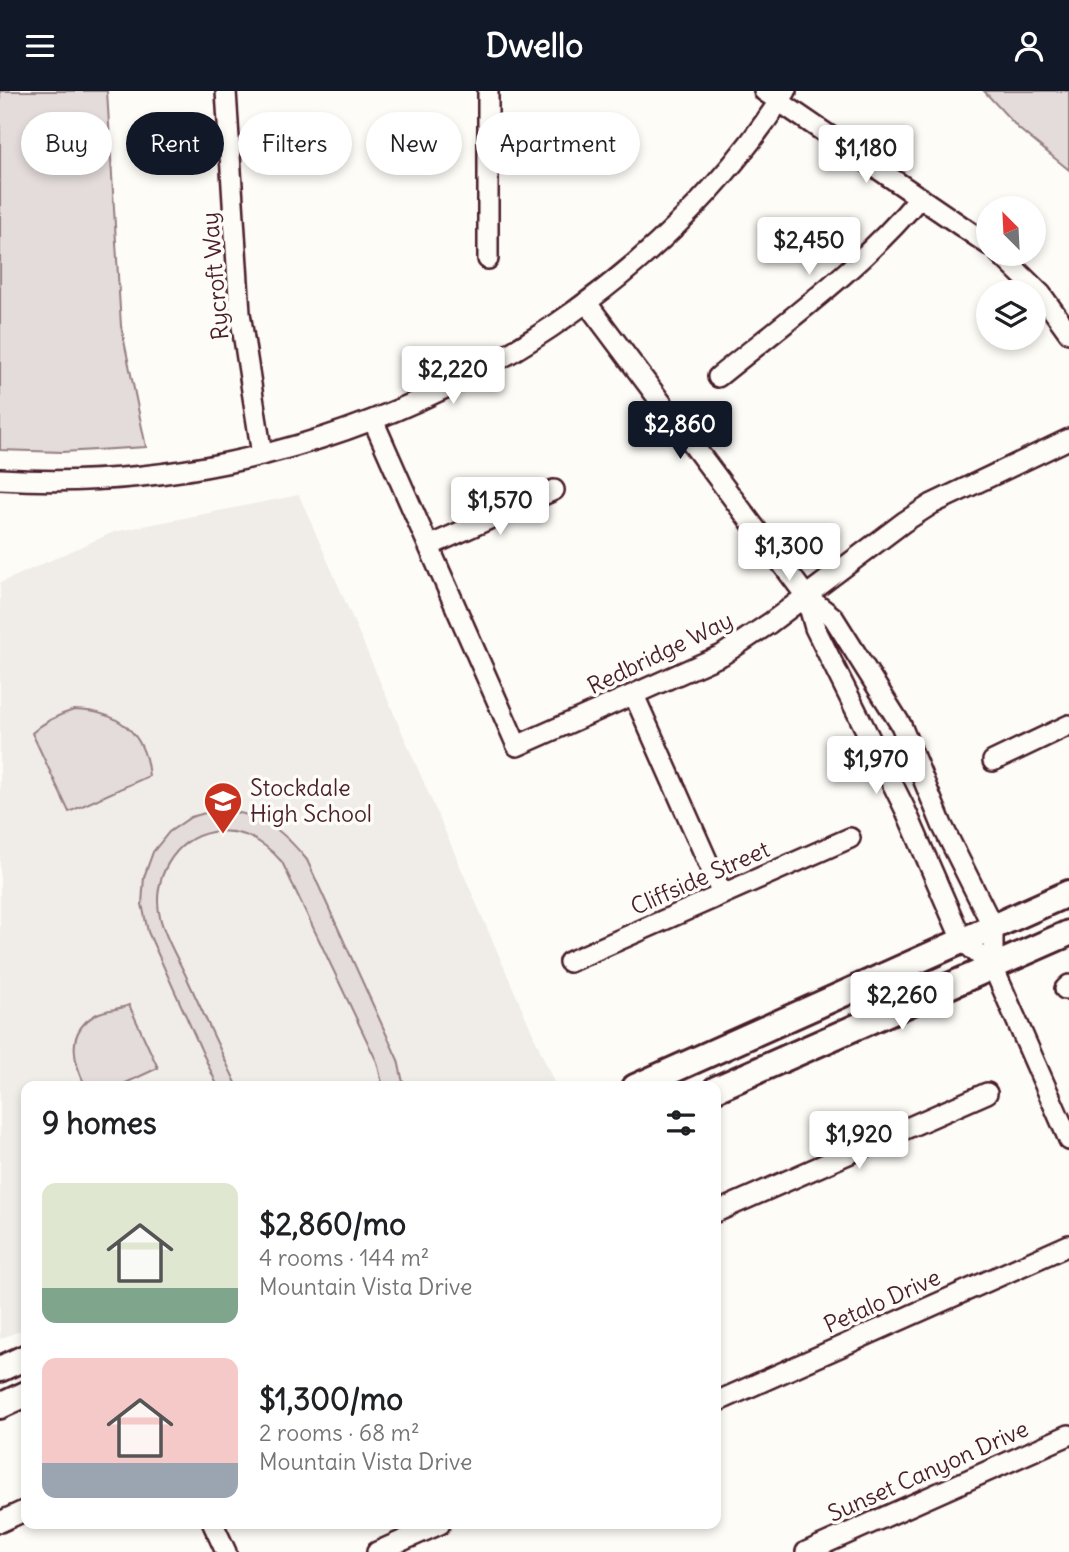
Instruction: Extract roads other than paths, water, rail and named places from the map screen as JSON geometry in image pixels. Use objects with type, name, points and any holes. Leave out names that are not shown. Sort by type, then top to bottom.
[{"type":"main road","points":[[648,1081],[1069,893]]},
{"type":"main road","points":[[721,1087],[1069,933]]},
{"type":"main road","points":[[0,1369],[21,1359]]},
{"type":"main road","points":[[0,1406],[21,1396]]},
{"type":"street","name":"Rycroft Way","points":[[226,91],[240,313],[262,455]]},
{"type":"street","points":[[488,91],[488,259]]},
{"type":"street","points":[[0,479],[84,480],[187,470],[262,455],[373,420],[425,398],[481,370],[531,340],[586,302],[659,240],[733,163],[777,94],[976,236]]},
{"type":"street","points":[[718,377],[867,255],[920,197]]},
{"type":"street","points":[[1012,266],[1041,294],[1069,333]]},
{"type":"street","points":[[586,302],[806,596],[833,617],[876,681],[901,725],[942,825],[993,927],[993,967],[1069,1140]]},
{"type":"street","points":[[373,420],[429,546],[554,490]]},
{"type":"street","name":"Redbridge Way","points":[[429,546],[517,746],[722,655],[932,504],[1069,439]]},
{"type":"street","points":[[806,596],[815,628],[899,797],[962,940],[993,967]]},
{"type":"street","points":[[634,695],[722,894]]},
{"type":"street","points":[[993,761],[1069,725]]},
{"type":"street","name":"Cliffside Street","points":[[569,962],[850,838]]},
{"type":"street","points":[[721,1210],[986,1093]]},
{"type":"street","name":"Petalo Drive","points":[[721,1400],[1069,1245]]},
{"type":"street","name":"Sunset Canyon Drive","points":[[806,1552],[1069,1436]]},
{"type":"street","points":[[0,1522],[21,1512]]},
{"type":"street","points":[[215,1529],[226,1552]]},
{"type":"street","points":[[377,1552],[429,1529]]},
{"type":"place","name":"Stockdale High School","points":[[223,835]]}]
